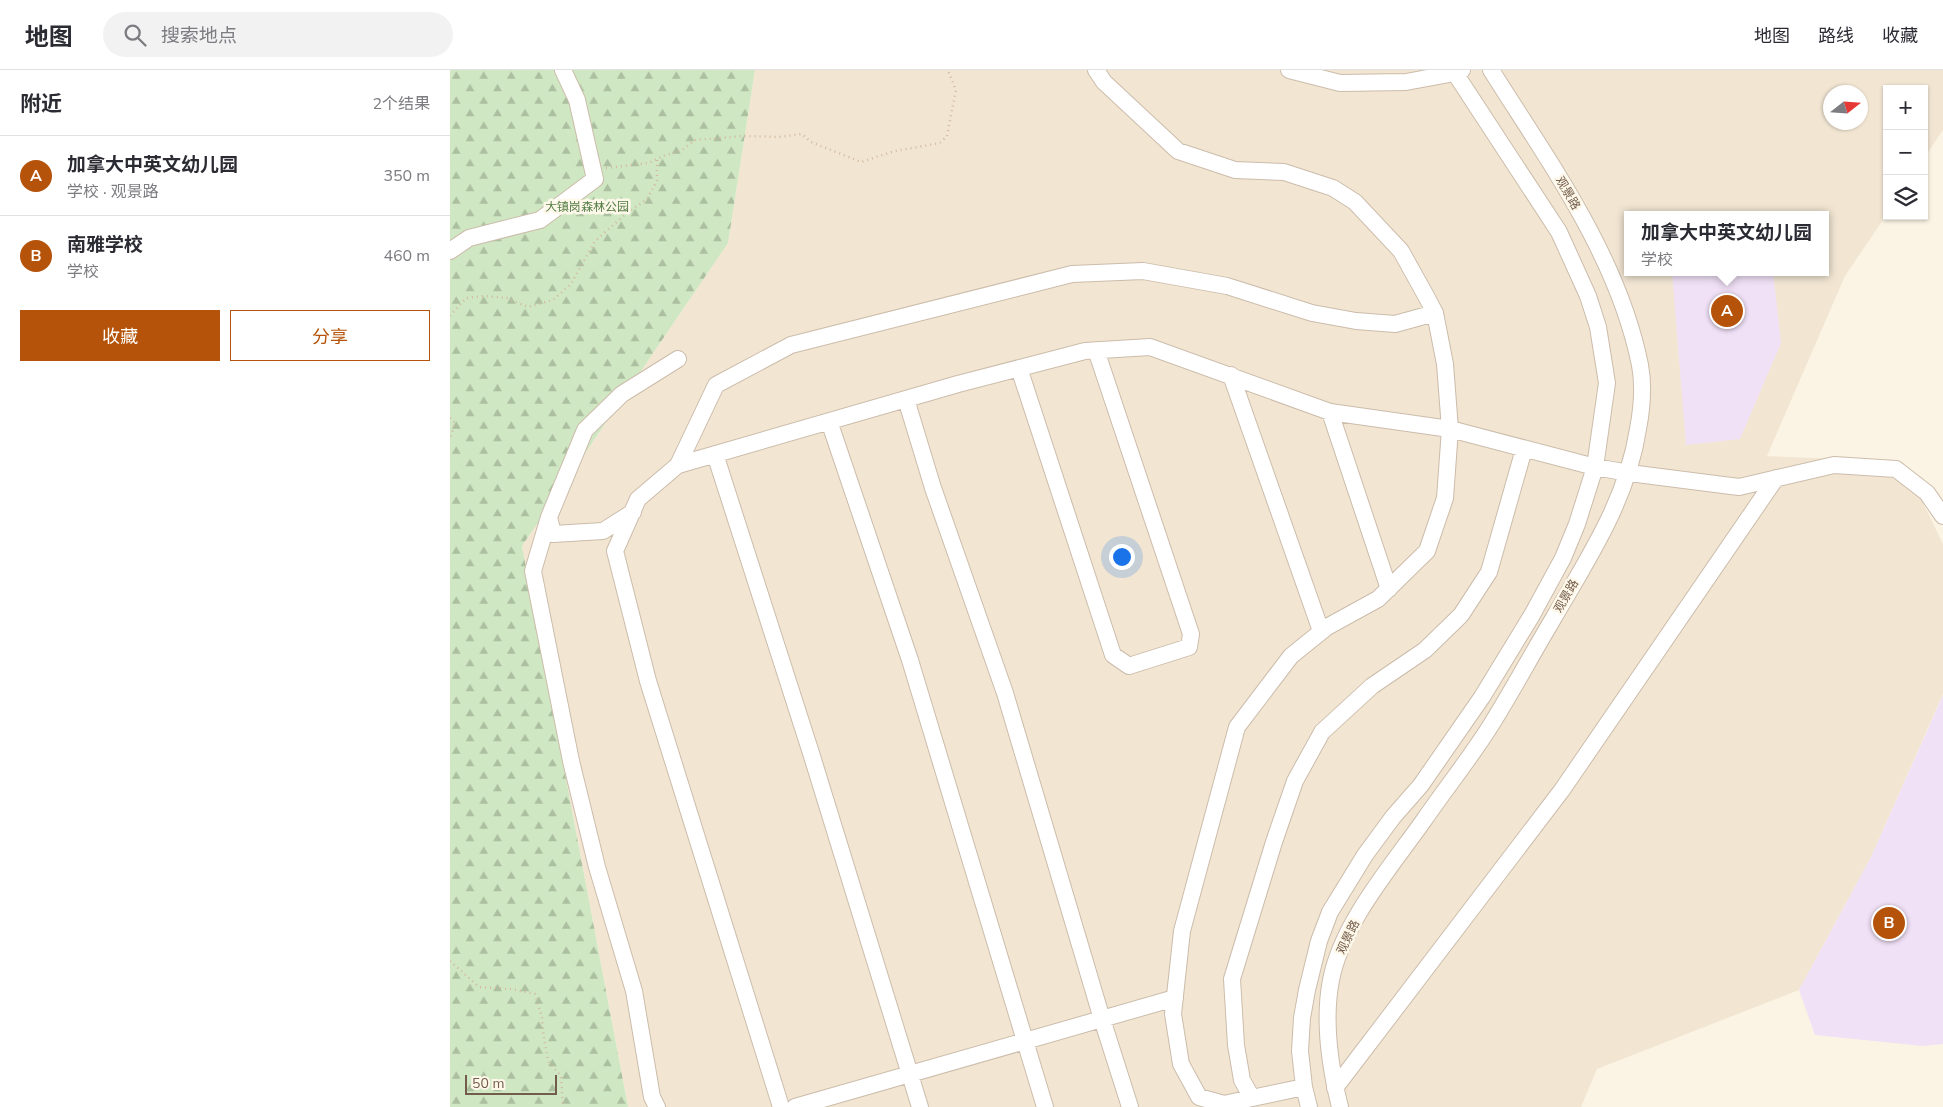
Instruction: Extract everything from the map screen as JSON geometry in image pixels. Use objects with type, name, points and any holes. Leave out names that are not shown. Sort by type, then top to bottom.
[{"type":"street","points":[[450,251],[469,238],[540,220],[595,179],[577,100],[563,70]]},
{"type":"street","points":[[1096,70],[1104,82],[1178,151],[1235,170],[1284,172],[1333,188],[1355,202],[1401,251],[1435,313],[1445,364],[1450,429],[1445,498],[1427,551],[1378,599],[1321,631],[1291,656],[1237,727],[1182,931],[1173,1014],[1181,1064],[1199,1097],[1224,1104],[1234,1104],[1252,1098],[1304,1087]]},
{"type":"street","points":[[1289,70],[1340,83],[1406,82],[1457,71]]},
{"type":"street","name":"观景路","points":[[1340,1107],[1332,1069],[1328,1000],[1331,978],[1350,931],[1373,889],[1490,726],[1610,520],[1636,447],[1641,413],[1642,383],[1640,366],[1623,308],[1598,249],[1580,215],[1491,70]]},
{"type":"street","name":"观景路","points":[[1310,1107],[1304,1087],[1300,1051],[1302,1018],[1319,941],[1330,912],[1365,855],[1392,817],[1421,786],[1482,697],[1532,615],[1563,558],[1577,524],[1595,467],[1607,383],[1598,327],[1588,296],[1560,232],[1457,71]]},
{"type":"street","points":[[781,1107],[648,681],[615,551],[638,499],[678,464],[716,385],[791,345],[1072,274],[1143,271],[1227,286],[1312,313],[1356,321],[1395,324],[1435,313]]},
{"type":"street","points":[[678,464],[906,399],[1085,351],[1150,347],[1330,412],[1450,429],[1595,467],[1628,473],[1738,487],[1834,465],[1896,469],[1927,493],[1943,516]]},
{"type":"street","points":[[1019,368],[1113,655],[1129,666],[1189,648],[1191,634],[1096,350]]},
{"type":"street","points":[[657,1107],[652,1097],[634,991],[597,867],[571,761],[533,571],[549,517],[585,430],[622,394],[678,359]]},
{"type":"street","points":[[1231,375],[1321,631]]},
{"type":"street","points":[[906,399],[933,488],[1005,693],[1130,1107]]},
{"type":"street","points":[[1330,412],[1389,588]]},
{"type":"street","points":[[829,421],[910,660],[1045,1107]]},
{"type":"street","points":[[1252,1098],[1242,1080],[1236,1045],[1232,979],[1268,859],[1295,781],[1322,732],[1372,686],[1425,650],[1461,615],[1488,572],[1524,449]]},
{"type":"street","points":[[715,454],[811,754],[920,1107]]},
{"type":"street","points":[[1336,1088],[1562,790],[1776,478]]},
{"type":"street","points":[[549,517],[553,534],[602,531],[633,512]]},
{"type":"street","points":[[795,1107],[1175,998]]},
{"type":"path","points":[[592,169],[648,163],[682,150],[696,140],[744,136],[779,137],[802,134],[811,142],[861,162],[895,151],[940,143],[947,136],[956,90],[946,70]]},
{"type":"path","points":[[450,316],[466,298],[484,296],[507,298],[528,307],[553,300],[571,284],[595,241],[627,212],[648,199],[657,182],[657,159]]},
{"type":"path","points":[[450,418],[455,424],[450,439]]},
{"type":"path","points":[[450,961],[479,987],[511,989],[536,994],[542,1017],[548,1061],[561,1076],[563,1107]]},
{"type":"shaded area","points":[[755,70],[1943,70],[1943,130],[1928,152],[1928,85],[1883,85],[1883,220],[1845,276],[1767,456],[1903,462],[1943,544],[1943,694],[1871,857],[1799,990],[1597,1069],[1581,1107],[628,1107],[522,546],[728,243]]},
{"type":"shaded area","points":[[1672,276],[1773,276],[1781,343],[1740,439],[1686,445]]},
{"type":"shaded area","points":[[1943,695],[1943,1044],[1923,1046],[1815,1035],[1799,990],[1871,857]]},
{"type":"green space","name":"大镇岗森林公园","points":[[450,70],[755,70],[728,243],[522,546],[628,1107],[450,1107]]},
{"type":"place","name":"加拿大中英文幼儿园","points":[[1727,311]]},
{"type":"place","name":"南雅学校","points":[[1889,923]]}]
